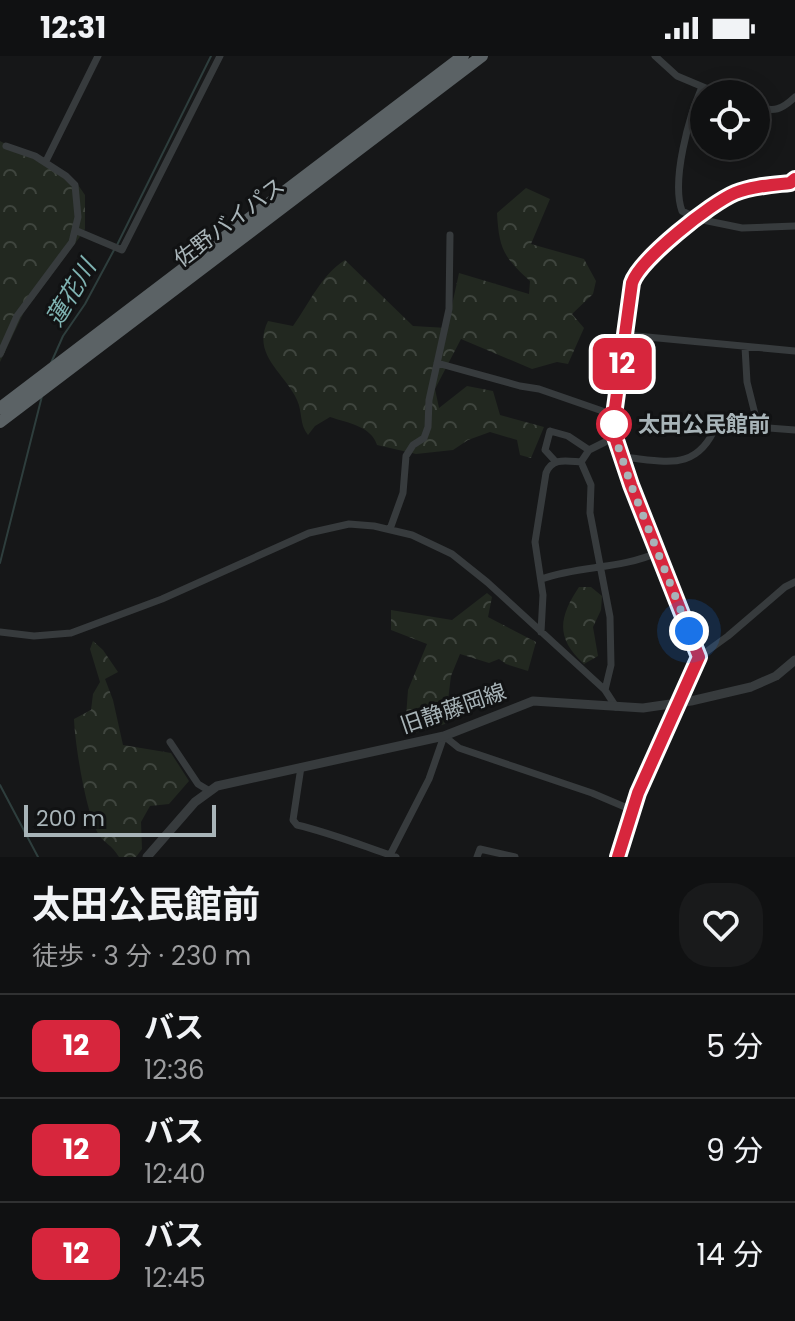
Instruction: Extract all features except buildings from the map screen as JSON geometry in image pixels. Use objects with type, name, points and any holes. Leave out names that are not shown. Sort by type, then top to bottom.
[{"type":"highway","name":"佐野バイパス","points":[[0,408],[463,56]]},
{"type":"highway","name":"佐野バイパス","points":[[0,422],[482,56]]},
{"type":"street","points":[[46,161],[98,56]]},
{"type":"street","points":[[77,231],[120,250],[220,56]]},
{"type":"street","points":[[655,56],[677,76],[690,82]]},
{"type":"street","points":[[770,111],[784,107],[795,97]]},
{"type":"street","points":[[690,122],[680,164],[682,211],[698,219],[742,228],[795,226]]},
{"type":"street","points":[[0,354],[17,316],[72,242],[77,231],[78,199],[75,185],[46,161],[6,146]]},
{"type":"street","points":[[699,657],[615,437],[614,415],[632,283],[639,268],[654,252],[735,193],[758,186],[793,183]]},
{"type":"street","points":[[390,529],[403,493],[406,456],[413,445],[424,438],[428,427],[429,400],[449,309],[450,235]]},
{"type":"street","points":[[626,335],[795,351]]},
{"type":"street","points":[[745,347],[747,382],[758,426]]},
{"type":"street","points":[[437,363],[539,389],[614,415]]},
{"type":"street","points":[[622,457],[682,460],[706,445],[717,424],[795,430]]},
{"type":"street","points":[[556,462],[545,450],[550,431],[568,436],[589,450]]},
{"type":"street","points":[[581,462],[589,450],[615,437]]},
{"type":"street","points":[[541,632],[542,579],[536,552],[536,527],[546,473],[556,462],[581,462]]},
{"type":"street","points":[[581,462],[591,485],[590,513],[610,617],[610,674],[605,690]]},
{"type":"street","points":[[0,632],[34,636],[71,633],[162,599],[309,533],[349,524],[412,535],[452,554],[605,690],[616,707]]},
{"type":"street","points":[[542,579],[602,569],[659,552]]},
{"type":"street","points":[[618,857],[632,810],[699,657],[777,593],[795,582]]},
{"type":"street","name":"旧静藤岡線","points":[[208,790],[444,736],[533,701],[616,707],[678,704],[751,687],[776,676],[795,660]]},
{"type":"street","points":[[301,767],[293,820],[297,825],[334,834],[360,847],[392,856],[425,787],[444,736],[459,748],[592,793],[632,810]]},
{"type":"street","points":[[147,857],[208,790],[198,784],[170,742]]},
{"type":"street","points":[[477,857],[480,849],[515,857]]},
{"type":"green space","points":[[0,141],[76,182],[85,195],[85,229],[24,312],[0,362]]},
{"type":"green space","points":[[526,188],[550,199],[531,244],[584,259],[596,281],[593,294],[572,314],[584,328],[568,364],[557,362],[532,369],[461,339],[435,389],[439,408],[467,386],[493,391],[500,415],[544,427],[531,458],[520,455],[517,440],[490,432],[468,440],[453,450],[416,454],[377,445],[364,429],[330,417],[315,426],[308,435],[292,390],[267,354],[264,333],[268,321],[293,326],[322,282],[345,260],[413,326],[447,328],[459,273],[529,294],[530,281],[504,251],[497,213]]},
{"type":"green space","points":[[579,587],[591,587],[602,596],[601,610],[593,627],[598,656],[584,664],[568,645],[563,627],[567,608]]},
{"type":"green space","points":[[487,593],[492,597],[488,617],[536,642],[528,671],[499,659],[489,663],[460,654],[451,676],[445,724],[408,735],[405,730],[408,690],[427,644],[391,630],[391,610],[452,620]]},
{"type":"green space","points":[[93,641],[118,672],[105,679],[123,745],[171,753],[189,781],[169,804],[150,806],[141,822],[142,849],[136,857],[119,857],[99,835],[82,779],[74,719],[91,710],[93,694],[100,682],[90,649]]},
{"type":"waterway","name":"蓮花川","points":[[117,245],[211,56]]},
{"type":"waterway","name":"蓮花川","points":[[51,363],[63,336],[85,304],[114,250]]},
{"type":"waterway","name":"蓮花川","points":[[0,563],[42,396]]},
{"type":"waterway","name":"蓮花川","points":[[0,785],[38,857]]},
{"type":"bus line","name":"12","points":[[618,857],[638,793],[699,657],[615,437],[614,415],[632,283],[639,268],[654,252],[725,198],[758,186],[790,183],[795,179]]},
{"type":"place","name":"太田公民館前","points":[[614,424]]},
{"type":"route","points":[[614,424],[615,437],[631,485],[689,631]]}]
